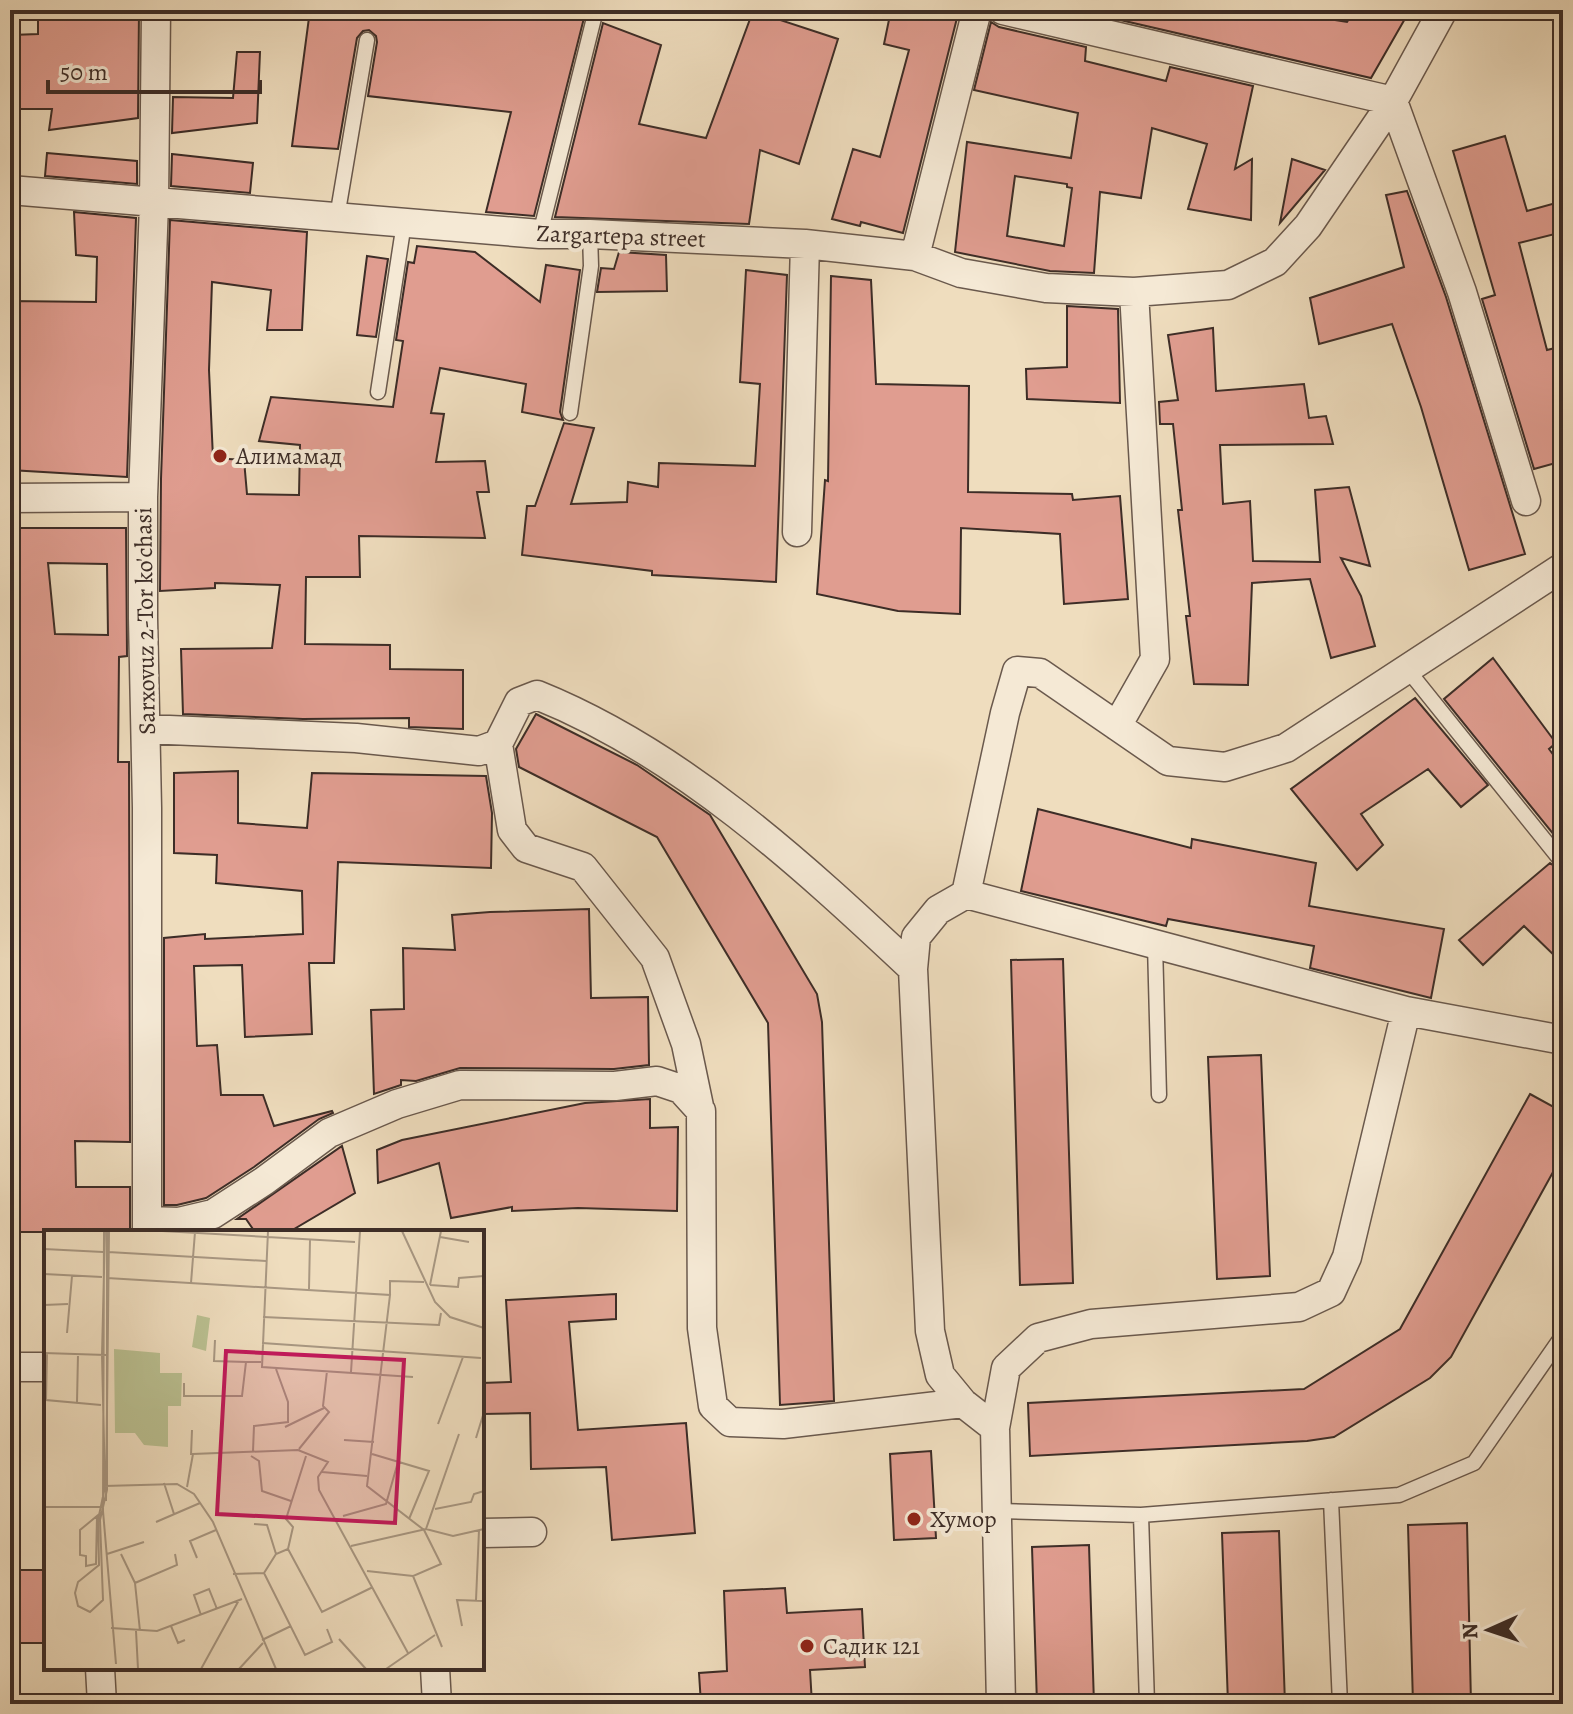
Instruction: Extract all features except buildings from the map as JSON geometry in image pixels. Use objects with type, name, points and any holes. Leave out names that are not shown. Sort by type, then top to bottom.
[{"type":"street","name":"Sarxovuz 2-Tor ko'chasi","points":[[147,1227],[143,497],[154,204],[156,10]]},
{"type":"street","points":[[915,256],[977,10]]},
{"type":"street","points":[[1003,10],[1393,101]]},
{"type":"street","points":[[1443,10],[1393,101],[1462,292],[1526,501]]},
{"type":"street","name":"Zargartepa street","points":[[10,190],[540,234],[805,244],[915,256],[961,273],[1046,288],[1134,292],[1228,285],[1275,262],[1308,226],[1393,101]]},
{"type":"street","points":[[797,532],[805,244]]},
{"type":"street","points":[[1117,726],[1155,659],[1134,292]]},
{"type":"street","points":[[10,498],[143,497]]},
{"type":"street","points":[[966,894],[1017,671],[1040,673],[1168,761],[1225,767],[1286,748],[1563,567]]},
{"type":"street","points":[[913,969],[761,833],[677,771],[564,706],[537,695],[519,702],[498,744],[512,830],[526,848],[583,867],[655,958],[686,1044],[701,1111],[702,1328],[713,1406],[730,1422],[783,1424],[963,1403]]},
{"type":"street","points":[[146,729],[356,738],[479,751],[498,744]]},
{"type":"street","points":[[995,1428],[963,1403],[940,1375],[930,1331],[913,969],[916,937],[938,910],[966,894],[1406,1011],[1563,1040]]},
{"type":"street","points":[[1001,1704],[995,1428],[1006,1368],[1038,1338],[1091,1324],[1299,1307],[1331,1292],[1347,1257],[1406,1011]]},
{"type":"street","points":[[147,1227],[213,1214],[329,1133],[397,1104],[460,1085],[615,1086],[657,1081],[681,1089],[701,1111]]},
{"type":"street","points":[[10,1367],[44,1367]]},
{"type":"street","points":[[484,1533],[532,1532]]},
{"type":"street","points":[[100,1670],[102,1704]]},
{"type":"street","points":[[435,1670],[437,1704]]},
{"type":"lane","points":[[540,234],[596,10]]},
{"type":"lane","points":[[337,217],[367,40]]},
{"type":"lane","points":[[378,392],[404,223]]},
{"type":"lane","points":[[570,413],[591,266],[590,234]]},
{"type":"lane","points":[[1407,669],[1563,863]]},
{"type":"lane","points":[[1155,944],[1159,1095]]},
{"type":"lane","points":[[997,1511],[1141,1515],[1399,1495],[1474,1463],[1563,1335]]},
{"type":"lane","points":[[1331,1500],[1340,1704]]},
{"type":"lane","points":[[1141,1515],[1147,1704]]},
{"type":"place","name":"Алимамад","points":[[220,456]]},
{"type":"place","name":"Хумор","points":[[914,1519]]},
{"type":"place","name":"Садик 121","points":[[807,1646]]}]
